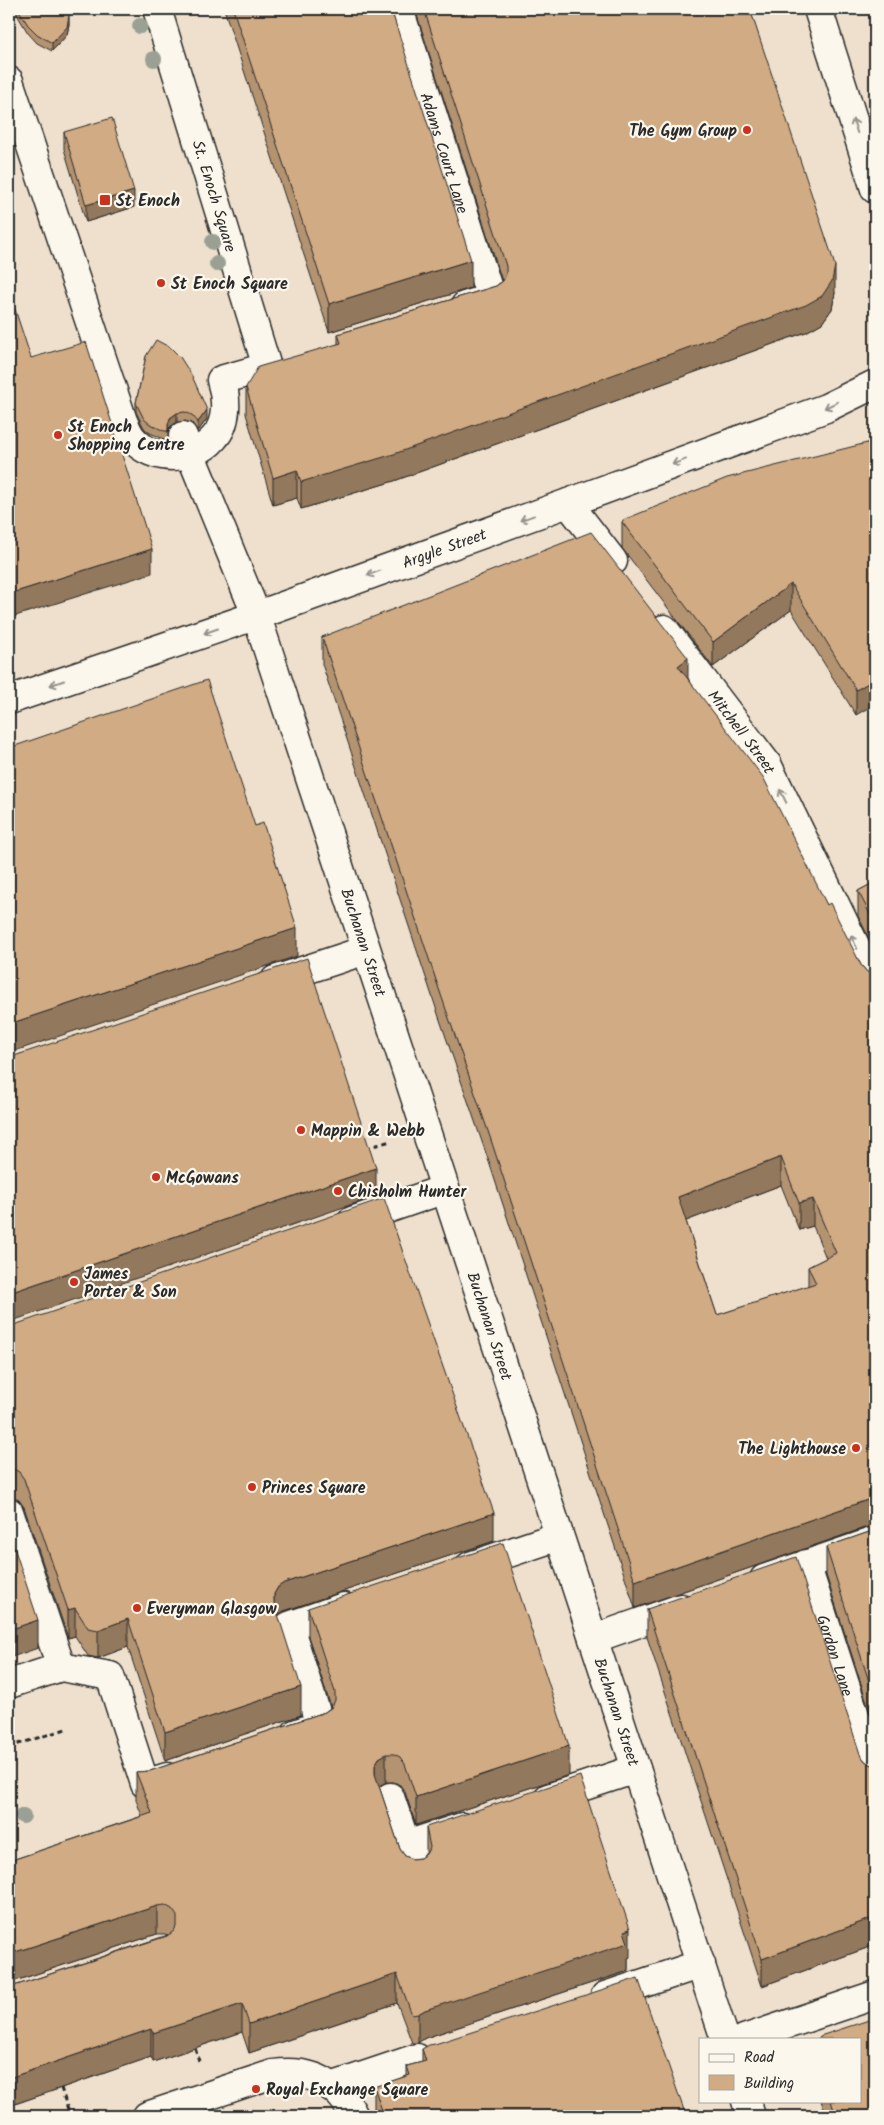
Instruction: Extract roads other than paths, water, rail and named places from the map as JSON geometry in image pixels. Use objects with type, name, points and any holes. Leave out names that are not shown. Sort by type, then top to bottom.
[{"type":"street","name":"St. Enoch Square","points":[[156,9],[280,363],[221,380],[225,391],[226,407],[214,438],[187,445]]},
{"type":"street","name":"Adams Court Lane","points":[[399,9],[491,298],[445,312]]},
{"type":"street","points":[[818,9],[875,189]]},
{"type":"street","points":[[9,81],[127,429],[131,437],[142,447],[158,455],[174,456],[187,445],[256,614]]},
{"type":"street","name":"Argyle Street","points":[[9,700],[568,503],[826,408],[875,384]]},
{"type":"street","points":[[568,503],[629,582]]},
{"type":"street","name":"Mitchell Street","points":[[647,606],[767,764],[875,986]]},
{"type":"street","name":"Buchanan Street","points":[[256,614],[725,2038]]},
{"type":"street","points":[[253,988],[366,950]]},
{"type":"street","points":[[324,1230],[445,1189]]},
{"type":"street","points":[[9,1512],[60,1667]]},
{"type":"street","points":[[447,1573],[559,1536]]},
{"type":"street","points":[[741,1587],[875,1541]]},
{"type":"street","name":"Gordon Lane","points":[[806,1564],[875,1776]]},
{"type":"street","points":[[593,1639],[704,1600]]},
{"type":"street","points":[[274,1741],[320,1725],[288,1626],[363,1601]]},
{"type":"street","points":[[9,1684],[60,1667],[110,1676],[145,1784],[191,1768]]},
{"type":"street","points":[[526,1805],[636,1768]]},
{"type":"street","points":[[390,1797],[415,1872]]},
{"type":"street","points":[[406,1845],[489,1818]]},
{"type":"street","points":[[579,2004],[701,1964]]},
{"type":"street","points":[[747,2038],[875,1995]]},
{"type":"street","points":[[331,2087],[429,2054]]},
{"type":"street","points":[[147,2116],[273,2074],[307,2073],[331,2087],[345,2100],[354,2116]]},
{"type":"street","points":[[746,2102],[751,2116]]},
{"type":"place","name":"The Gym Group","points":[[747,130]]},
{"type":"place","name":"St Enoch","points":[[105,200]]},
{"type":"place","name":"St Enoch Square","points":[[161,283]]},
{"type":"place","name":"St Enoch Shopping Centre","points":[[58,435]]},
{"type":"place","name":"Mappin & Webb","points":[[301,1130]]},
{"type":"place","name":"McGowans","points":[[156,1177]]},
{"type":"place","name":"Chisholm Hunter","points":[[338,1191]]},
{"type":"place","name":"James Porter & Son","points":[[74,1282]]},
{"type":"place","name":"The Lighthouse","points":[[856,1448]]},
{"type":"place","name":"Princes Square","points":[[252,1487]]},
{"type":"place","name":"Everyman Glasgow","points":[[137,1608]]},
{"type":"place","name":"Royal Exchange Square","points":[[256,2089]]}]
